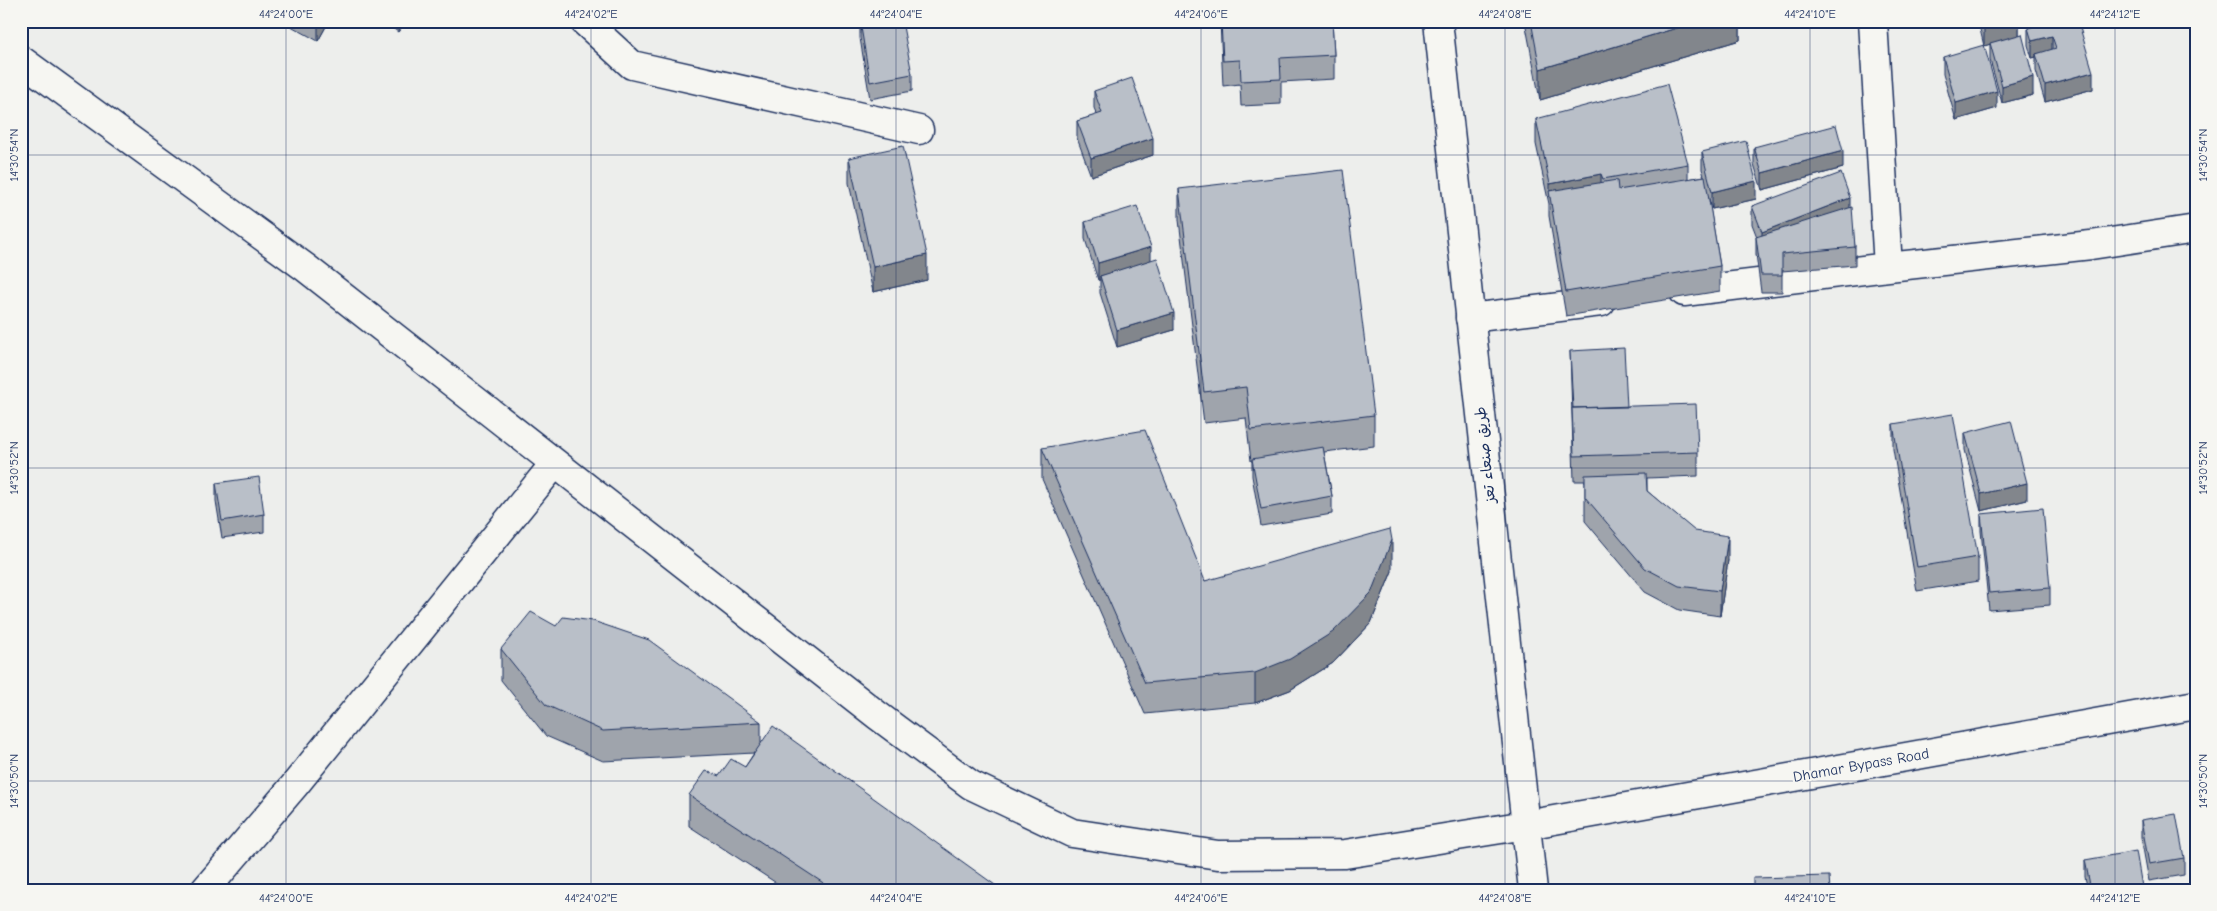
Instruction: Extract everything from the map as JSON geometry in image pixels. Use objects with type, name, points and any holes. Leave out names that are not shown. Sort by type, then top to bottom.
[{"type":"main road","points":[[584,21],[632,65],[919,130]]},
{"type":"main road","name":"طريق صنعاء تعز","points":[[1438,21],[1533,890]]},
{"type":"main road","points":[[1873,21],[1888,267]]},
{"type":"main road","name":"Dhamar Bypass Road","points":[[21,60],[306,268],[877,715],[972,785],[1072,833],[1218,856],[1345,854],[1526,824],[2196,705]]},
{"type":"main road","points":[[1655,296],[1888,267],[2091,246],[2196,229]]},
{"type":"main road","points":[[1470,318],[1626,299]]},
{"type":"main road","points":[[205,890],[294,786],[555,463]]},
{"type":"building","points":[[860,21],[902,21],[912,74],[870,82]]},
{"type":"building","points":[[1221,21],[1332,21],[1334,55],[1280,58],[1281,79],[1241,81],[1240,60],[1223,61]]},
{"type":"building","points":[[1531,21],[1700,21],[1540,69]]},
{"type":"building","points":[[1983,21],[2011,21],[1984,28]]},
{"type":"building","points":[[2051,21],[2078,21],[2093,72],[2045,85],[2036,54],[2056,48],[2052,36],[2032,41],[2028,28]]},
{"type":"building","points":[[2022,34],[2033,77],[2002,86],[1990,43]]},
{"type":"building","points":[[1984,45],[1997,91],[1956,103],[1943,57]]},
{"type":"building","points":[[1132,78],[1153,138],[1091,158],[1077,121],[1102,113],[1094,91]]},
{"type":"building","points":[[1667,84],[1688,164],[1603,179],[1601,174],[1550,184],[1536,119]]},
{"type":"building","points":[[1836,125],[1843,151],[1762,173],[1754,147]]},
{"type":"building","points":[[1746,141],[1756,181],[1712,192],[1702,152]]},
{"type":"building","points":[[903,146],[927,255],[873,267],[849,158]]},
{"type":"building","points":[[1343,170],[1374,415],[1251,430],[1246,387],[1204,392],[1179,189]]},
{"type":"building","points":[[1841,173],[1850,198],[1762,232],[1752,206]]},
{"type":"building","points":[[1705,176],[1720,266],[1566,292],[1549,191],[1617,180],[1618,190]]},
{"type":"building","points":[[1137,206],[1151,247],[1098,263],[1085,222]]},
{"type":"building","points":[[1852,207],[1855,247],[1782,254],[1782,275],[1761,275],[1756,237]]},
{"type":"building","points":[[1157,258],[1174,313],[1117,330],[1100,276]]},
{"type":"building","points":[[1624,348],[1627,407],[1573,408],[1570,351]]},
{"type":"building","points":[[1696,404],[1698,452],[1574,456],[1572,408]]},
{"type":"building","points":[[1953,414],[1978,557],[1917,567],[1893,424]]},
{"type":"building","points":[[2011,421],[2027,483],[1981,494],[1965,433]]},
{"type":"building","points":[[1145,430],[1205,581],[1390,529],[1392,540],[1371,593],[1333,632],[1290,659],[1255,673],[1145,683],[1042,448]]},
{"type":"building","points":[[1323,447],[1332,496],[1261,509],[1252,459]]},
{"type":"building","points":[[1646,473],[1647,491],[1695,531],[1728,536],[1720,591],[1679,586],[1645,568],[1585,497],[1585,475]]},
{"type":"building","points":[[259,477],[264,514],[222,521],[216,483]]},
{"type":"building","points":[[2043,508],[2050,588],[1989,593],[1981,514]]},
{"type":"building","points":[[531,612],[556,626],[563,617],[593,621],[649,640],[761,722],[603,731],[546,705],[501,649]]},
{"type":"building","points":[[773,726],[1002,890],[834,890],[689,795],[706,771],[719,776],[731,759],[745,767]]},
{"type":"building","points":[[2176,814],[2184,858],[2149,864],[2141,820]]},
{"type":"building","points":[[2136,851],[2142,887],[2127,890],[2091,890],[2085,860]]},
{"type":"building","points":[[1829,876],[1830,890],[1753,890],[1753,878]]}]
